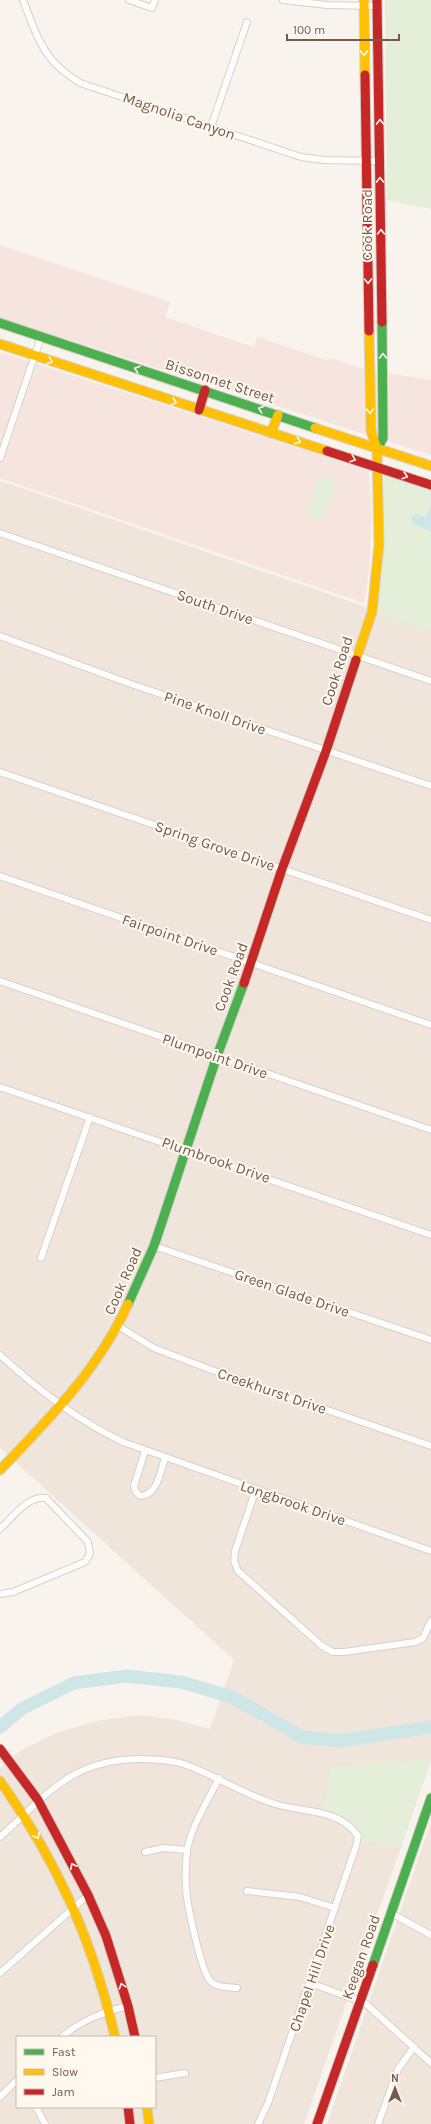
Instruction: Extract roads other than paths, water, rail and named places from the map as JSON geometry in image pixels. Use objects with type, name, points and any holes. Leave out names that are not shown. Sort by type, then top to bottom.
[{"type":"street","name":"Magnolia Canyon","points":[[23,0],[37,36],[48,55],[60,68],[80,83],[301,157],[324,160],[380,161]]},
{"type":"street","points":[[129,0],[152,8],[155,0]]},
{"type":"street","points":[[283,0],[327,5],[377,3]]},
{"type":"street","name":"Cook Road","points":[[0,1470],[62,1406],[118,1326],[154,1246],[218,1056],[252,963],[282,869],[326,751],[372,612],[379,545],[378,468],[377,449],[371,431],[370,416],[364,3]]},
{"type":"street","name":"Cook Road","points":[[377,3],[384,410],[384,438],[377,449]]},
{"type":"street","points":[[211,127],[247,22]]},
{"type":"street","name":"Bissonnet Street","points":[[0,323],[431,466]]},
{"type":"street","points":[[0,458],[41,337]]},
{"type":"street","points":[[0,344],[431,485]]},
{"type":"street","points":[[199,410],[205,390]]},
{"type":"street","points":[[271,433],[278,415]]},
{"type":"street","name":"South Drive","points":[[0,533],[431,681]]},
{"type":"street","name":"Pine Knoll Drive","points":[[0,636],[131,684],[431,786]]},
{"type":"street","name":"Spring Grove Drive","points":[[0,772],[431,920]]},
{"type":"street","name":"Fairpoint Drive","points":[[0,876],[431,1025]]},
{"type":"street","name":"Plumpoint Drive","points":[[0,981],[431,1130]]},
{"type":"street","name":"Plumbrook Drive","points":[[0,1087],[186,1149],[431,1235]]},
{"type":"street","points":[[41,1258],[90,1117]]},
{"type":"street","name":"Green Glade Drive","points":[[154,1246],[431,1340]]},
{"type":"street","name":"Creekhurst Drive","points":[[118,1326],[154,1348],[209,1369],[431,1446]]},
{"type":"street","name":"Longbrook Drive","points":[[0,1355],[62,1406],[104,1433],[145,1451],[431,1551]]},
{"type":"street","points":[[145,1451],[134,1486],[136,1492],[140,1496],[146,1495],[154,1489],[165,1458]]},
{"type":"street","points":[[256,1489],[235,1551],[234,1561],[238,1572],[322,1646],[333,1652],[415,1642],[423,1638],[431,1621]]},
{"type":"street","points":[[0,1594],[14,1592],[85,1562],[90,1554],[88,1542],[46,1498],[35,1499],[28,1502],[1,1527]]},
{"type":"street","points":[[0,1749],[38,1800],[88,1895],[106,1936],[136,2036]]},
{"type":"street","points":[[0,1837],[59,1782],[84,1769],[121,1759],[160,1760],[187,1765],[219,1778],[196,1824],[187,1850],[186,1886],[189,1908],[203,1965],[210,1981],[218,1986],[238,1988]]},
{"type":"street","name":"Chapel Hill Drive","points":[[219,1778],[253,1796],[275,1804],[336,1817],[355,1831],[358,1840],[268,2103],[258,2124]]},
{"type":"street","points":[[0,1781],[26,1814],[74,1907],[91,1946],[110,2010],[115,2036]]},
{"type":"street","name":"Keegan Road","points":[[317,2124],[431,1798]]},
{"type":"street","points":[[145,1852],[164,1848],[187,1850]]},
{"type":"street","points":[[247,1891],[300,1897],[335,1908]]},
{"type":"street","points":[[0,1973],[88,1895]]},
{"type":"street","points":[[391,1913],[431,1935]]},
{"type":"street","points":[[310,1983],[361,2000],[431,2063]]},
{"type":"street","points":[[63,2036],[88,2019],[110,2010],[128,2006]]},
{"type":"street","points":[[378,2124],[398,2069],[414,2047]]},
{"type":"street","points":[[156,2078],[185,2073]]},
{"type":"street","points":[[0,2097],[16,2082]]},
{"type":"street","points":[[37,2108],[45,2124]]},
{"type":"street","points":[[128,2108],[130,2124]]},
{"type":"street","points":[[142,2124],[149,2124],[147,2108]]},
{"type":"waterway","points":[[0,1727],[23,1708],[74,1683],[126,1676],[181,1682],[232,1697],[302,1737],[339,1741],[431,1727]]}]
